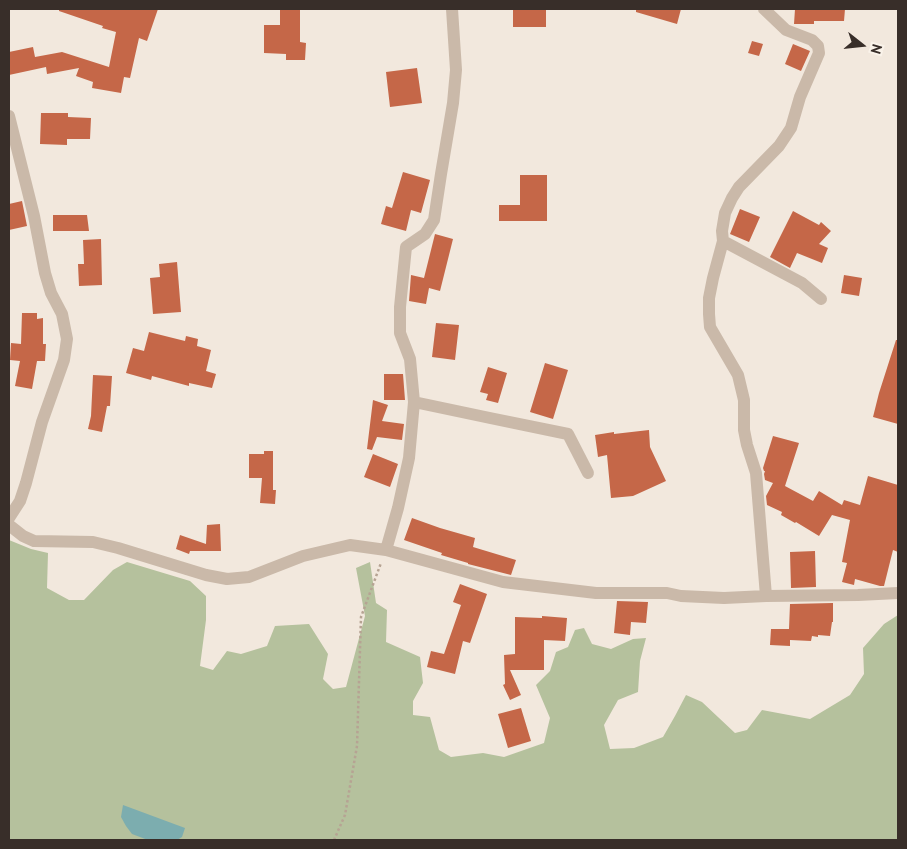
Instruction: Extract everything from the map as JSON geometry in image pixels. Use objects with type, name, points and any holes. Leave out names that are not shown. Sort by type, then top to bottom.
[{"type":"street","points":[[386,550],[398,508],[408,458],[414,402],[410,359],[400,333],[400,307],[405,255],[406,247],[425,234],[434,220],[453,103],[456,70],[452,9]]},
{"type":"street","points":[[764,9],[786,30],[812,40],[818,46],[819,53],[800,97],[791,128],[778,146],[738,187],[725,213],[722,231],[723,241],[709,298],[709,314],[710,327],[738,375],[744,400],[744,430],[756,474],[766,596]]},
{"type":"street","points":[[9,116],[34,216],[45,273],[51,292],[62,314],[67,339],[64,360],[42,422],[26,483],[20,501],[9,518]]},
{"type":"street","points":[[723,241],[802,283],[821,299]]},
{"type":"street","points":[[414,402],[568,434],[588,473]]},
{"type":"street","points":[[9,525],[23,536],[34,541],[93,542],[206,576],[227,579],[249,577],[303,556],[350,545],[386,550],[503,582],[596,593],[667,594],[724,598],[898,593]]},
{"type":"path","points":[[334,840],[345,815],[357,746],[361,617],[386,550]]},
{"type":"green space","points":[[9,540],[31,549],[48,553],[47,588],[69,600],[84,600],[113,570],[127,562],[190,581],[206,596],[206,620],[200,666],[213,670],[227,651],[241,654],[267,646],[275,626],[309,624],[328,654],[323,679],[333,689],[346,687],[365,616],[356,568],[370,562],[376,603],[387,610],[386,642],[420,657],[423,683],[413,701],[413,715],[430,717],[439,750],[451,757],[483,753],[504,757],[544,743],[550,718],[536,685],[550,671],[556,652],[568,647],[575,630],[584,628],[592,644],[611,649],[633,639],[646,638],[640,661],[638,692],[618,700],[604,725],[610,749],[634,748],[663,737],[686,695],[702,702],[735,733],[747,730],[762,710],[810,719],[850,695],[864,674],[863,648],[884,624],[898,615],[898,840],[9,840]]},
{"type":"water","points":[[123,805],[185,828],[182,837],[177,840],[148,840],[132,834],[121,817]]},
{"type":"building","points":[[59,9],[158,9],[147,41],[139,38],[130,78],[124,77],[121,93],[92,88],[93,82],[76,76],[79,68],[47,74],[46,67],[9,75],[9,52],[33,47],[35,57],[62,52],[109,67],[116,32],[59,11]]},
{"type":"building","points":[[280,9],[300,9],[300,42],[306,43],[305,60],[286,60],[286,54],[264,53],[264,25],[280,25]]},
{"type":"building","points":[[513,9],[546,9],[546,27],[513,27]]},
{"type":"building","points":[[636,9],[681,9],[677,24],[636,12]]},
{"type":"building","points":[[795,9],[845,9],[844,21],[814,21],[814,24],[794,24]]},
{"type":"building","points":[[752,41],[763,44],[759,56],[748,53]]},
{"type":"building","points":[[793,44],[810,51],[801,71],[785,64]]},
{"type":"building","points":[[417,68],[422,103],[390,107],[386,72]]},
{"type":"building","points":[[41,113],[68,113],[68,117],[91,118],[90,139],[67,139],[67,145],[40,144]]},
{"type":"building","points":[[403,172],[430,180],[421,213],[411,210],[406,231],[381,224],[386,206],[392,208]]},
{"type":"building","points":[[520,175],[547,175],[547,221],[499,221],[499,205],[520,205]]},
{"type":"building","points":[[22,201],[27,226],[9,230],[9,204]]},
{"type":"building","points":[[740,209],[760,217],[749,242],[730,234]]},
{"type":"building","points":[[793,211],[819,225],[821,222],[831,231],[819,244],[828,248],[822,263],[797,253],[790,268],[770,257]]},
{"type":"building","points":[[53,215],[87,215],[89,231],[53,231]]},
{"type":"building","points":[[435,234],[453,239],[440,291],[429,288],[426,304],[409,301],[411,275],[424,278]]},
{"type":"building","points":[[101,239],[102,285],[79,286],[78,264],[84,264],[83,240]]},
{"type":"building","points":[[177,262],[181,312],[153,314],[150,278],[160,277],[159,264]]},
{"type":"building","points":[[844,275],[862,278],[859,296],[841,293]]},
{"type":"building","points":[[22,313],[37,313],[37,319],[43,318],[43,344],[46,344],[45,361],[37,361],[32,389],[15,386],[20,361],[10,360],[11,343],[21,344]]},
{"type":"building","points":[[436,323],[459,325],[455,360],[432,357]]},
{"type":"building","points":[[149,332],[185,341],[186,336],[198,339],[197,346],[211,350],[206,371],[216,374],[212,388],[189,383],[189,386],[152,376],[151,380],[126,373],[133,348],[144,351]]},
{"type":"building","points":[[896,340],[898,340],[898,424],[873,417]]},
{"type":"building","points":[[545,363],[568,370],[553,419],[530,412]]},
{"type":"building","points":[[488,367],[507,373],[498,403],[486,400],[488,394],[480,392]]},
{"type":"building","points":[[384,374],[403,374],[405,400],[384,400]]},
{"type":"building","points":[[93,375],[112,376],[110,406],[107,406],[102,432],[88,429],[91,416]]},
{"type":"building","points":[[373,400],[388,405],[382,421],[404,424],[402,440],[377,437],[372,450],[367,449]]},
{"type":"building","points":[[649,430],[650,447],[666,481],[633,496],[611,498],[607,455],[598,457],[595,435]]},
{"type":"building","points":[[773,436],[799,443],[785,486],[813,501],[819,491],[842,505],[844,500],[860,505],[868,476],[898,485],[898,552],[893,550],[884,586],[855,579],[854,585],[842,582],[847,563],[842,562],[850,520],[832,515],[819,536],[781,515],[782,512],[767,505],[766,496],[773,483],[765,480],[763,468]]},
{"type":"building","points":[[264,451],[273,451],[273,490],[276,490],[275,504],[260,503],[262,478],[249,478],[249,454],[264,454]]},
{"type":"building","points":[[373,454],[398,464],[390,487],[364,477]]},
{"type":"building","points":[[412,518],[475,538],[473,547],[516,560],[511,575],[468,564],[404,540]]},
{"type":"building","points":[[220,524],[221,551],[190,551],[189,554],[176,549],[180,535],[206,544],[207,525]]},
{"type":"building","points":[[815,551],[816,587],[791,588],[790,552]]},
{"type":"building","points":[[460,584],[487,594],[470,643],[463,641],[455,674],[427,667],[431,651],[444,654],[461,605],[453,602]]},
{"type":"building","points":[[617,601],[648,602],[646,623],[631,622],[630,635],[614,633]]},
{"type":"building","points":[[833,603],[833,622],[830,636],[812,636],[811,641],[790,640],[790,646],[770,645],[771,629],[789,629],[790,604]]},
{"type":"building","points":[[542,616],[567,618],[565,641],[544,640],[544,670],[510,670],[521,695],[510,700],[503,685],[505,684],[504,655],[515,654],[515,617],[542,618]]},
{"type":"building","points":[[521,708],[531,741],[508,748],[498,714]]}]
